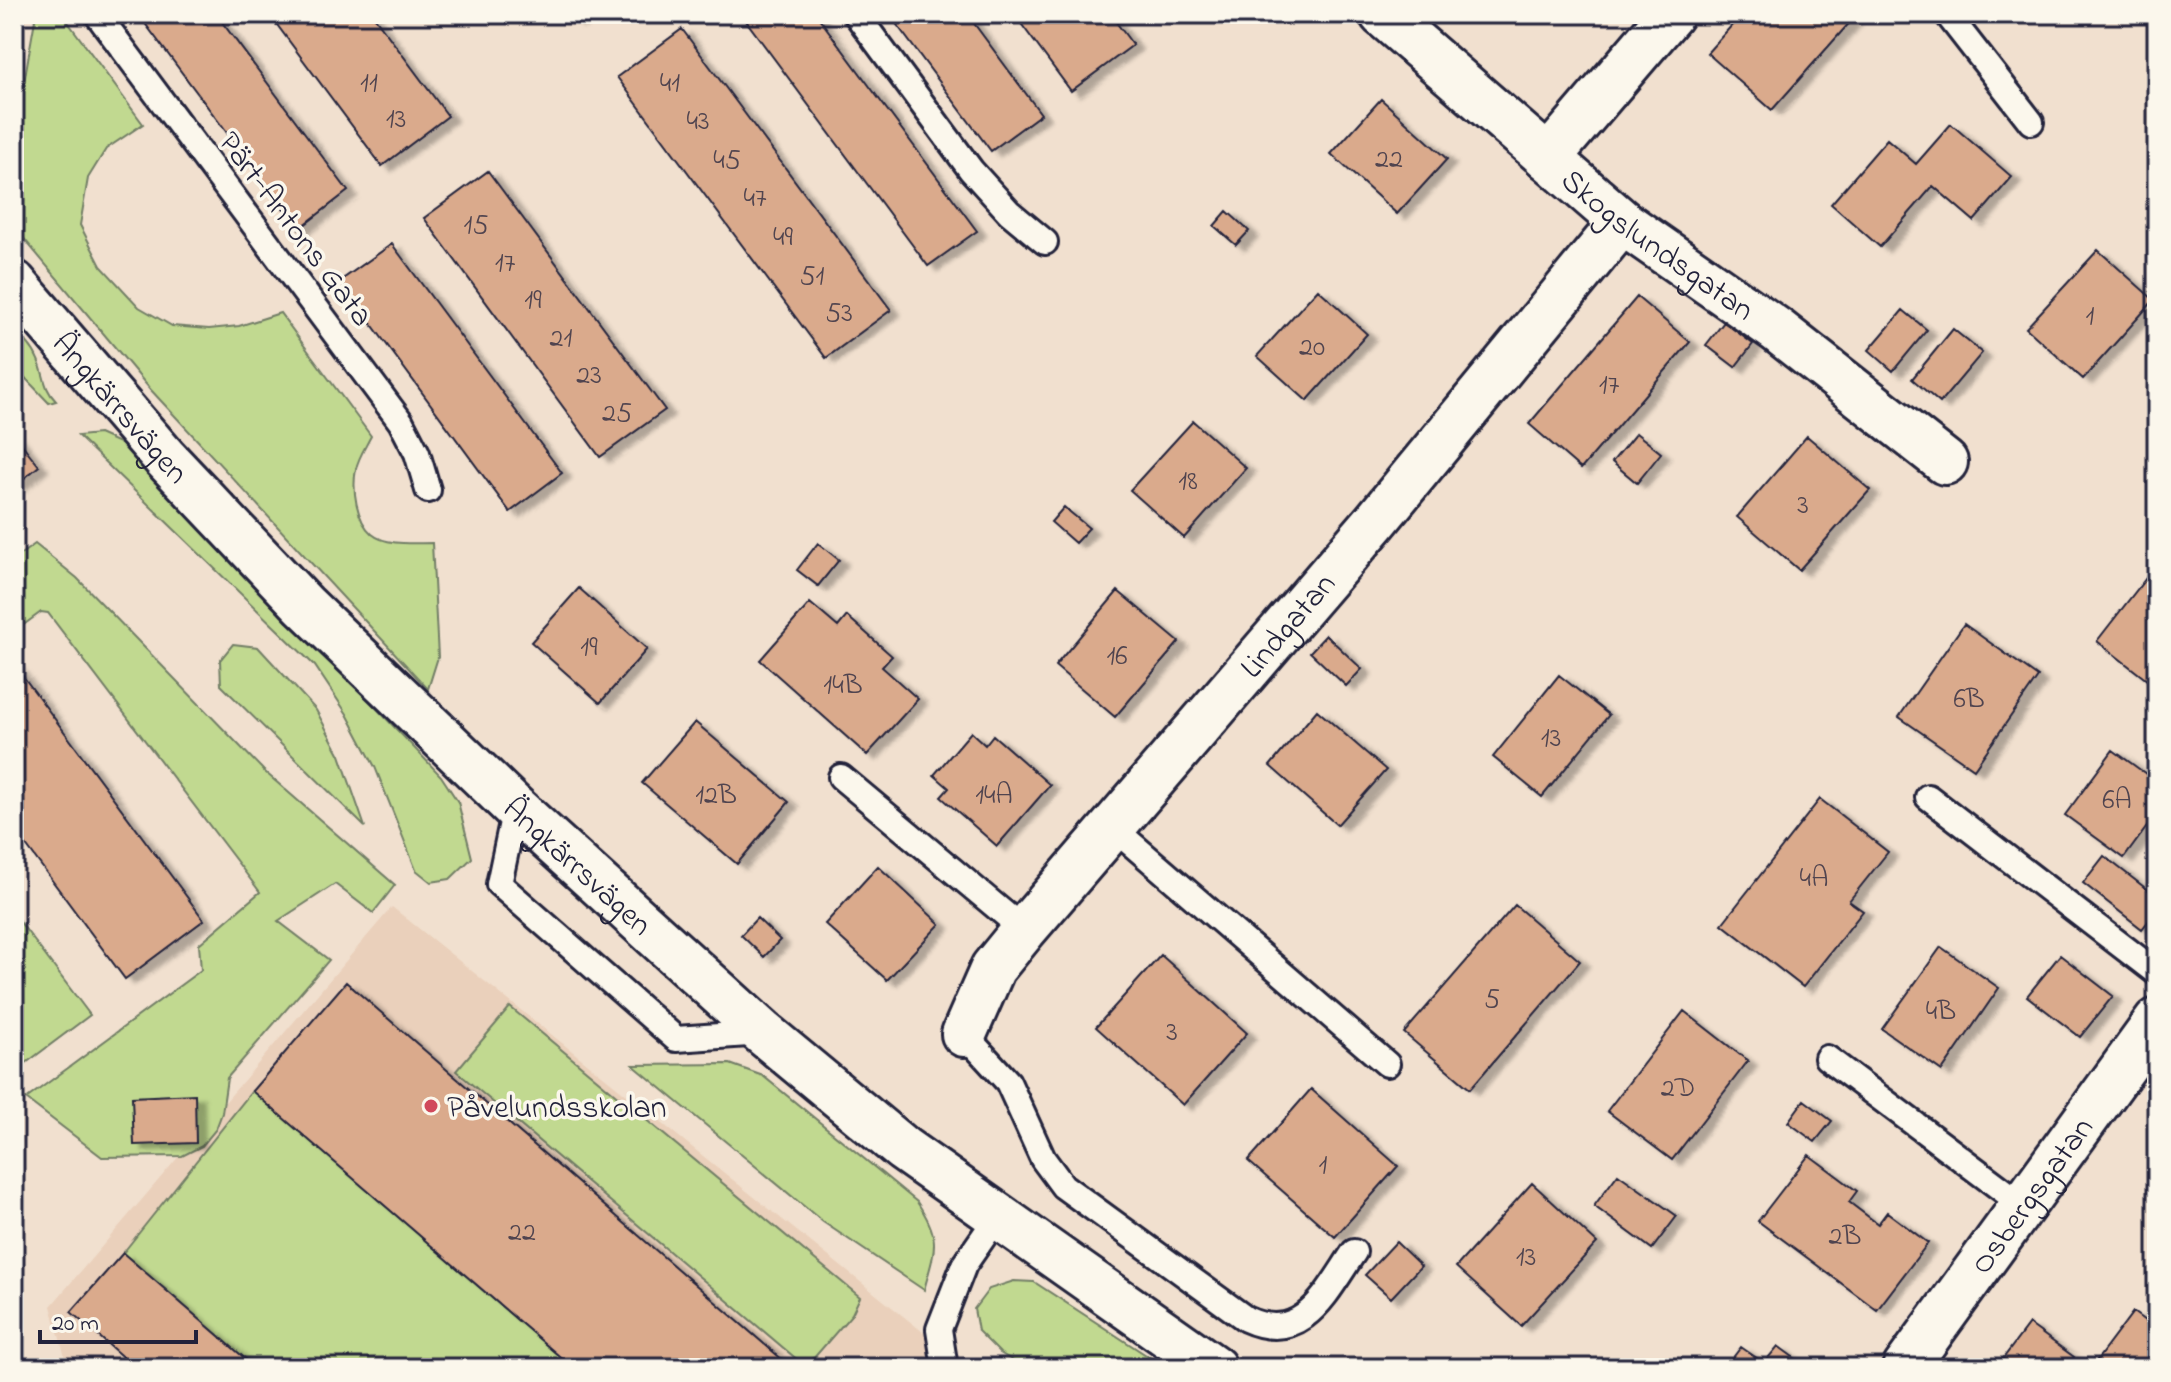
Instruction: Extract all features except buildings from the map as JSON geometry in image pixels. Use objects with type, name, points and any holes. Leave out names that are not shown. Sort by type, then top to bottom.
[{"type":"street","name":"Skogslundsgatan","points":[[1382,14],[1622,222],[1777,330],[1945,462]]},
{"type":"street","points":[[1548,158],[1671,14]]},
{"type":"street","name":"Lindgatan","points":[[964,1034],[993,968],[1375,522],[1622,222]]},
{"type":"street","name":"Ängkärrsvägen","points":[[14,283],[164,457],[304,605],[515,808],[763,1033],[903,1149],[1214,1368]]},
{"type":"street","name":"Osbergsgatan","points":[[1905,1368],[2157,1021]]},
{"type":"lane","name":"Pärt-Antons Gata","points":[[97,14],[401,422],[417,453],[428,490]]},
{"type":"lane","points":[[856,14],[971,170],[1009,212],[1045,242]]},
{"type":"lane","points":[[1947,14],[2031,122]]},
{"type":"lane","points":[[841,777],[1024,930]]},
{"type":"lane","points":[[1928,797],[2157,973]]},
{"type":"lane","points":[[515,808],[499,884],[676,1039],[763,1033]]},
{"type":"lane","points":[[1112,827],[1387,1064]]},
{"type":"lane","points":[[964,1034],[1008,1082],[1043,1159],[1063,1186],[1246,1319],[1264,1327],[1280,1328],[1297,1321],[1312,1309],[1354,1252]]},
{"type":"lane","points":[[1827,1058],[2024,1206]]},
{"type":"lane","points":[[945,1368],[939,1329],[964,1265],[998,1216]]},
{"type":"shaded area","name":"Påvelundsskolan","points":[[392,907],[968,1368],[68,1368],[51,1306]]},
{"type":"green space","points":[[36,14],[62,14],[143,124],[106,149],[88,178],[80,225],[101,266],[139,307],[172,326],[209,329],[239,326],[280,313],[371,436],[358,461],[355,477],[356,504],[362,521],[378,538],[400,543],[432,543],[438,657],[428,689],[150,389],[20,234],[13,190],[14,159]]},
{"type":"green space","points":[[14,330],[34,351],[46,386],[56,401],[49,403],[14,366]]},
{"type":"green space","points":[[99,434],[126,446],[441,776],[458,802],[472,858],[450,879],[431,882],[416,870],[375,767],[347,714],[315,666],[78,436]]},
{"type":"green space","points":[[35,544],[77,578],[265,772],[395,885],[373,913],[335,884],[278,921],[329,960],[227,1078],[222,1113],[216,1129],[202,1146],[182,1156],[102,1157],[26,1099],[201,970],[199,944],[260,892],[48,613],[41,612],[14,632],[14,559]]},
{"type":"green space","points":[[233,644],[258,647],[316,710],[340,755],[365,827],[221,685],[220,660]]},
{"type":"green space","points":[[14,914],[90,1015],[14,1072]]},
{"type":"green space","points":[[510,1007],[860,1297],[852,1314],[806,1367],[456,1071]]},
{"type":"green space","points":[[730,1064],[763,1076],[917,1202],[930,1226],[934,1244],[924,1290],[823,1222],[633,1065]]},
{"type":"green space","points":[[252,1091],[573,1368],[256,1368],[123,1253]]},
{"type":"green space","points":[[1014,1281],[1034,1282],[1166,1368],[1025,1368],[1000,1353],[978,1331],[974,1309],[989,1289]]},
{"type":"place","name":"Påvelundsskolan","points":[[431,1106]]}]
